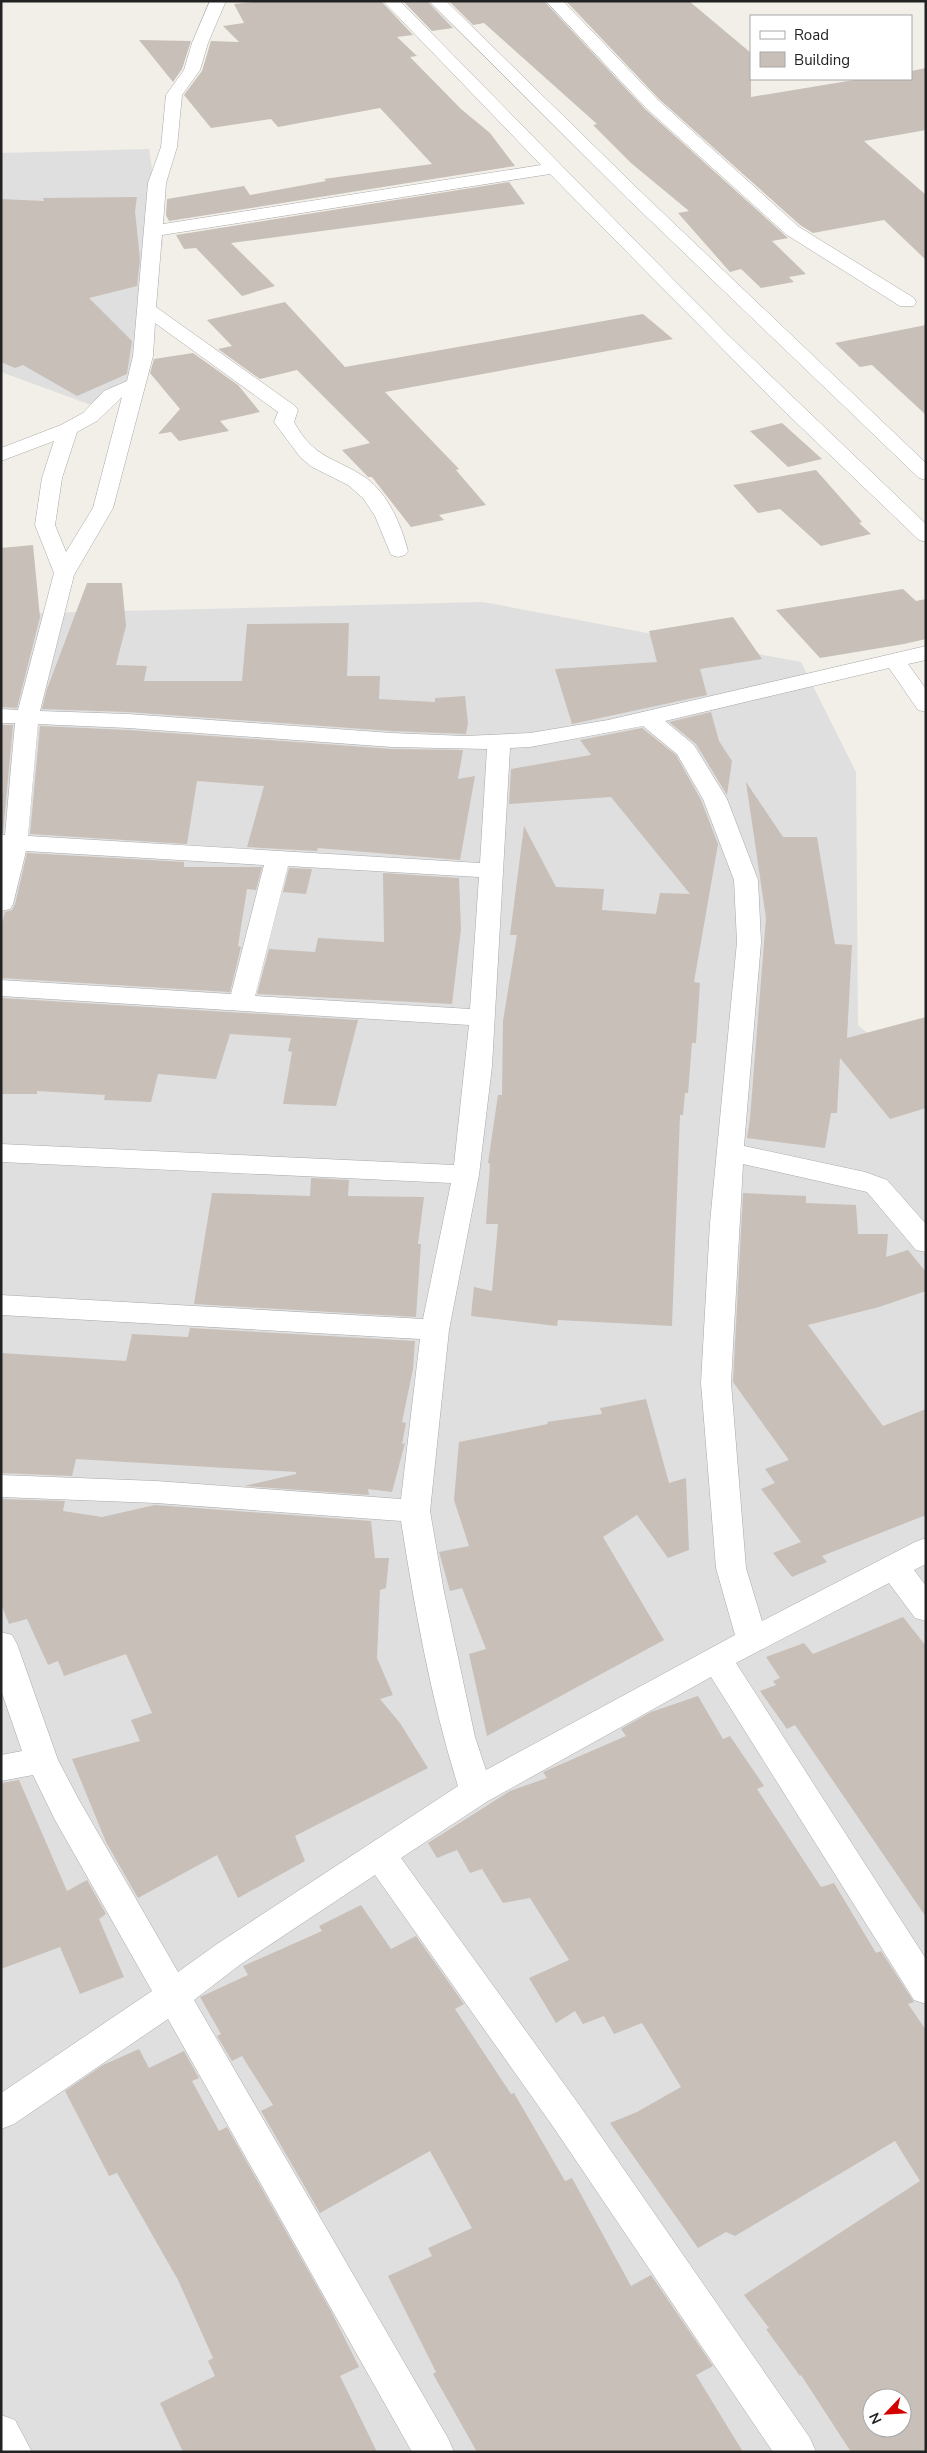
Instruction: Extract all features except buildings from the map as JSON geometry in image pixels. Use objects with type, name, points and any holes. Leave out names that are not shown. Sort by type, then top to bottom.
[{"type":"street","points":[[1,904],[8,842],[27,717],[64,573],[103,508],[143,356],[157,183],[168,147],[174,95],[192,70],[200,43],[218,1]]},
{"type":"street","points":[[391,1],[834,450],[926,536]]},
{"type":"street","points":[[437,1],[634,196],[926,474]]},
{"type":"street","points":[[554,1],[652,104],[793,231],[907,302]]},
{"type":"street","points":[[153,231],[554,168]]},
{"type":"street","points":[[147,308],[288,410],[284,422],[293,439],[324,465],[351,478],[364,487],[383,511],[393,533],[398,551]]},
{"type":"street","points":[[1,455],[68,429],[90,417],[112,395],[136,384]]},
{"type":"street","points":[[64,573],[45,525],[52,478],[68,429]]},
{"type":"street","points":[[1,716],[128,721],[392,740],[465,743],[530,740],[608,727],[926,653]]},
{"type":"street","points":[[898,660],[926,705]]},
{"type":"street","points":[[647,718],[686,750],[715,798],[746,880],[749,942],[730,1152],[716,1383],[731,1568],[752,1640]]},
{"type":"street","points":[[476,1791],[454,1718],[428,1592],[415,1511],[435,1330],[466,1175],[482,1018],[499,741]]},
{"type":"street","points":[[8,842],[491,871]]},
{"type":"street","points":[[241,1003],[278,858]]},
{"type":"street","points":[[1,988],[482,1018]]},
{"type":"street","points":[[730,1152],[865,1181],[877,1186],[926,1243]]},
{"type":"street","points":[[1,1153],[466,1175]]},
{"type":"street","points":[[1,1305],[435,1330]]},
{"type":"street","points":[[1,1486],[247,1497],[415,1511]]},
{"type":"street","points":[[1,2113],[174,1996],[229,1954],[476,1791],[716,1659],[926,1550]]},
{"type":"street","points":[[894,1567],[926,1609]]},
{"type":"street","points":[[1,1644],[42,1760],[67,1810],[434,2452]]},
{"type":"street","points":[[716,1659],[926,1989]]},
{"type":"street","points":[[1,1768],[42,1760]]},
{"type":"street","points":[[380,1854],[567,2117],[796,2452]]},
{"type":"street","points":[[1,2434],[12,2452]]},
{"type":"shaded area","points":[[149,149],[163,243],[139,329],[133,381],[102,409],[1,372],[1,153]]},
{"type":"shaded area","points":[[483,602],[801,662],[856,772],[858,1025],[926,1084],[926,2452],[1,2452],[1,614]]}]
